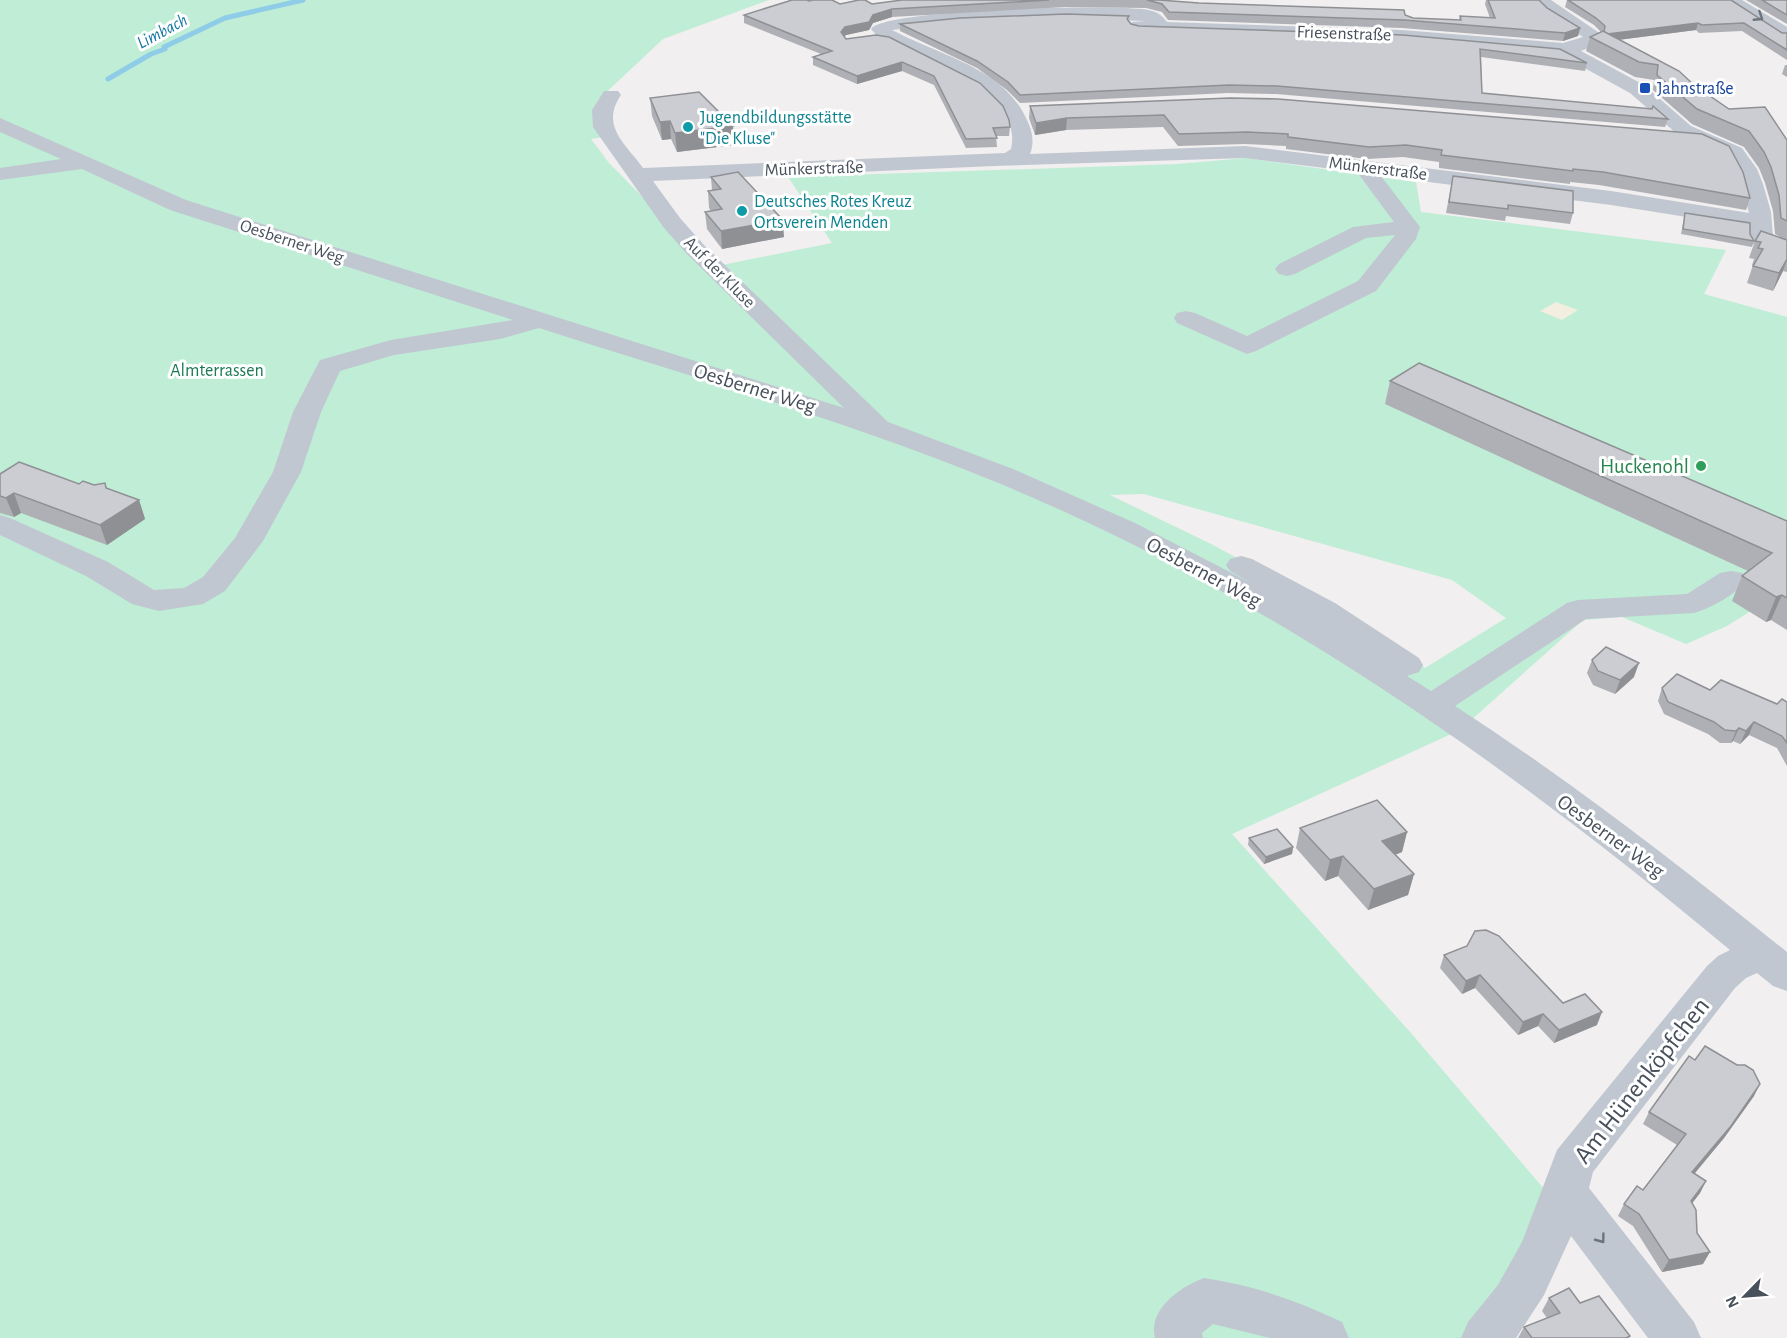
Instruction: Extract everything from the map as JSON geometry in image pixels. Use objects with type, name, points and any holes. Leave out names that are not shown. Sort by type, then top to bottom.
[{"type":"street","points":[[1563,49],[1588,44],[1592,36],[1553,12],[1541,0],[1573,0]]},
{"type":"street","points":[[1730,0],[1787,35]]},
{"type":"street","name":"Friesenstraße","points":[[863,39],[993,26],[1069,24],[1402,35],[1563,49]]},
{"type":"street","points":[[887,35],[984,83],[997,92],[1014,111],[1022,132],[1022,149],[1015,157],[997,161]]},
{"type":"street","points":[[1563,49],[1617,76],[1646,96],[1684,130],[1728,147],[1740,157],[1771,239]]},
{"type":"street","name":"Auf der Kluse","points":[[611,95],[602,106],[599,115],[603,127],[672,223],[712,267],[879,428]]},
{"type":"street","points":[[1014,111],[1037,110]]},
{"type":"street","name":"Oesberner Weg","points":[[0,124],[178,205],[879,428],[946,450],[1031,484],[1245,592],[1329,641],[1440,700],[1651,864],[1774,964]]},
{"type":"street","points":[[1658,136],[1701,138]]},
{"type":"street","name":"Münkerstraße","points":[[636,175],[1235,152],[1611,198],[1771,239]]},
{"type":"street","points":[[0,174],[82,163]]},
{"type":"street","points":[[1186,318],[1247,346],[1367,286],[1408,234],[1409,227],[1363,166]]},
{"type":"street","points":[[1287,268],[1360,232],[1409,227]]},
{"type":"street","points":[[0,524],[97,569],[143,597],[159,601],[192,597],[214,584],[248,541],[287,472],[307,412],[329,366],[392,348],[500,332],[541,320]]},
{"type":"street","points":[[1121,504],[1324,610],[1440,700],[1578,610],[1694,603],[1731,580]]},
{"type":"street","name":"Am Hünenköpfchen","points":[[1485,1338],[1498,1325],[1524,1288],[1565,1192],[1574,1164],[1721,977],[1732,967],[1774,964]]},
{"type":"street","points":[[1565,1192],[1677,1338]]},
{"type":"street","points":[[1179,1338],[1176,1326],[1204,1300],[1242,1306],[1303,1327],[1325,1338]]},
{"type":"green space","name":"Almterrassen","points":[[0,0],[769,0],[663,39],[598,100],[594,115],[603,137],[591,139],[609,163],[712,267],[832,243],[788,177],[1177,164],[1246,158],[1416,182],[1421,212],[1726,250],[1704,294],[1787,317],[1787,603],[1773,597],[1727,626],[1686,644],[1622,617],[1583,620],[1460,730],[1232,834],[1411,1033],[1574,1224],[1503,1338],[0,1338]],"holes":[[[1144,494],[1452,580],[1506,618],[1425,668],[1336,611],[1211,544],[1110,495]]]},
{"type":"sand","points":[[1556,302],[1578,310],[1562,320],[1540,311]]},
{"type":"building","points":[[792,0],[832,0],[840,4],[865,0],[872,4],[902,0],[1049,0],[892,9],[873,15],[869,22],[845,27],[841,32],[846,39],[876,35],[889,37],[980,83],[1003,106],[1010,127],[993,128],[997,138],[966,139],[934,76],[902,62],[857,76],[813,57],[832,51],[744,15]]},
{"type":"building","points":[[1147,0],[1404,10],[1405,15],[1413,18],[1461,20],[1460,16],[1495,18],[1488,0],[1539,0],[1547,8],[1580,28],[1565,33],[1404,20],[1169,12],[1162,4]]},
{"type":"building","points":[[1568,0],[1731,0],[1782,33],[1787,33],[1787,50],[1744,23],[1702,25],[1698,23],[1607,34],[1604,32],[1605,26],[1596,18]]},
{"type":"building","points":[[1762,0],[1787,0],[1787,15]]},
{"type":"building","points":[[1066,14],[1129,16],[1127,19],[1131,24],[1139,26],[1403,35],[1560,49],[1587,63],[1480,49],[1482,93],[1652,109],[1653,106],[1668,119],[1277,86],[1229,85],[1020,95],[1008,82],[977,61],[900,24],[960,18]]},
{"type":"building","points":[[1603,31],[1679,71],[1694,85],[1729,109],[1765,107],[1787,140],[1787,221],[1781,218],[1779,195],[1771,167],[1764,152],[1749,131],[1697,109],[1657,75],[1658,65],[1639,62],[1590,37]]},
{"type":"building","points":[[699,92],[733,126],[675,133],[670,121],[660,122],[650,98]]},
{"type":"building","points":[[1230,98],[1278,99],[1702,134],[1729,146],[1743,172],[1750,198],[1603,172],[1573,169],[1573,171],[1441,155],[1442,150],[1406,145],[1369,147],[1288,137],[1288,134],[1247,132],[1179,134],[1164,115],[1067,118],[1036,123],[1030,106]]},
{"type":"building","points":[[738,172],[783,220],[721,231],[705,212],[722,209],[708,191],[721,189],[711,177]]},
{"type":"building","points":[[1453,176],[1573,191],[1573,213],[1508,205],[1508,209],[1449,202]]},
{"type":"building","points":[[1685,213],[1750,223],[1750,234],[1754,241],[1683,229]]},
{"type":"building","points":[[1761,231],[1787,240],[1787,259],[1779,273],[1753,266],[1763,249],[1758,248],[1761,242],[1755,241]]},
{"type":"building","points":[[1419,363],[1787,521],[1787,598],[1782,595],[1776,597],[1742,576],[1772,553],[1390,381]]},
{"type":"building","points":[[19,462],[79,484],[83,481],[94,485],[105,483],[106,488],[139,500],[100,525],[14,493],[6,498],[0,496],[0,474]]},
{"type":"building","points":[[1606,647],[1639,663],[1620,680],[1598,671],[1592,660]]},
{"type":"building","points":[[1677,674],[1710,690],[1721,680],[1777,704],[1782,699],[1787,702],[1787,743],[1782,736],[1754,722],[1746,731],[1739,728],[1736,731],[1725,730],[1714,722],[1668,702],[1662,688]]},
{"type":"building","points":[[1377,800],[1407,832],[1382,841],[1414,874],[1374,889],[1343,856],[1330,860],[1300,828]]},
{"type":"building","points":[[1277,829],[1293,847],[1266,857],[1249,838]]},
{"type":"building","points":[[1486,930],[1499,936],[1563,1003],[1585,994],[1602,1012],[1559,1030],[1543,1014],[1523,1022],[1480,975],[1466,981],[1444,955],[1467,946],[1475,931]]},
{"type":"building","points":[[1705,1046],[1737,1065],[1745,1065],[1753,1070],[1760,1084],[1731,1126],[1692,1172],[1706,1181],[1691,1201],[1696,1210],[1697,1233],[1710,1252],[1669,1260],[1639,1214],[1624,1204],[1637,1186],[1643,1190],[1686,1134],[1649,1112],[1689,1056],[1695,1060]]},
{"type":"building","points":[[1569,1288],[1580,1303],[1599,1296],[1630,1336],[1626,1338],[1532,1338],[1524,1327],[1560,1313],[1549,1298]]},
{"type":"waterway","name":"Limbach","points":[[108,79],[151,54],[165,49],[164,47],[225,18],[303,0]]},
{"type":"place","name":"Jahnstraße","points":[[1645,88]]},
{"type":"place","name":"Jugendbildungsstätte \"Die Kluse\"","points":[[688,127]]},
{"type":"place","name":"Deutsches Rotes Kreuz Ortsverein Menden","points":[[742,211]]},
{"type":"place","name":"Huckenohl","points":[[1701,466]]}]
